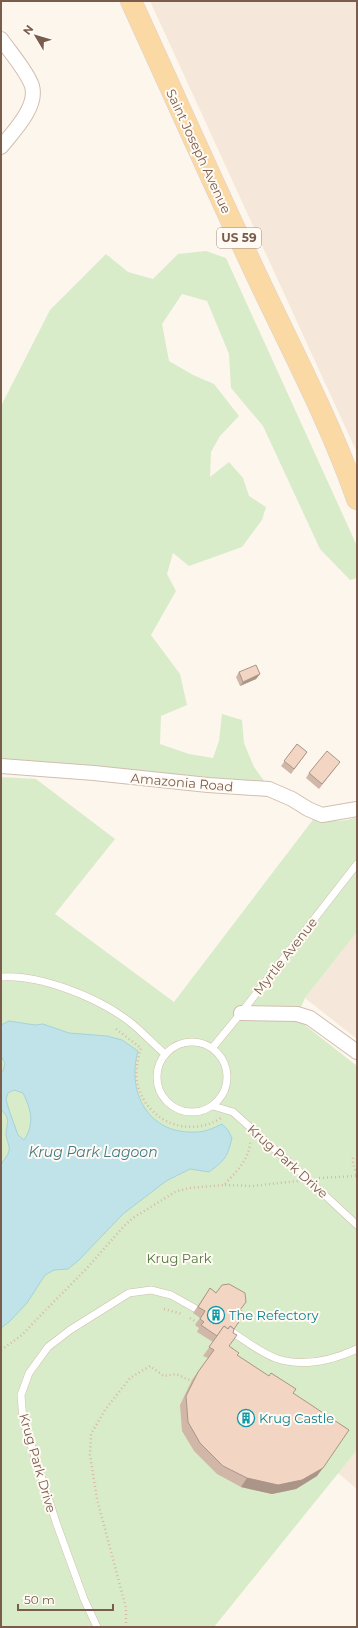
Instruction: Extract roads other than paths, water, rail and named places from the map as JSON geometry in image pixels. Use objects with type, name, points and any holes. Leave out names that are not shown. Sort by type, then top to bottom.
[{"type":"main road","name":"Saint Joseph Avenue","points":[[131,1],[215,187],[353,481],[357,499]]},
{"type":"street","points":[[1,39],[27,76],[32,86],[33,94],[32,101],[23,119],[1,148]]},
{"type":"street","name":"Amazonia Road","points":[[1,766],[94,773],[208,785],[269,789],[322,815],[357,809]]},
{"type":"street","points":[[241,1013],[297,1014],[310,1018],[357,1052]]},
{"type":"lane","name":"Myrtle Avenue","points":[[212,1047],[241,1013],[357,864]]},
{"type":"lane","points":[[1,976],[40,981],[61,987],[100,1004],[127,1020],[165,1054]]},
{"type":"lane","points":[[187,1042],[201,1042],[212,1047],[222,1057],[227,1070],[227,1083],[222,1096],[213,1106],[204,1110],[189,1112],[174,1107],[166,1101],[158,1083],[157,1073],[165,1054],[175,1046],[187,1042]]},
{"type":"lane","name":"Krug Park Drive","points":[[213,1106],[233,1112],[301,1172],[357,1225]]},
{"type":"lane","name":"Krug Park Drive","points":[[97,1627],[84,1599],[57,1525],[23,1420],[21,1395],[29,1373],[48,1347],[70,1330],[129,1293],[151,1290],[171,1295],[196,1309]]},
{"type":"lane","points":[[232,1332],[278,1359],[295,1362],[318,1362],[357,1349]]},
{"type":"water","name":"Krug Park Lagoon","points":[[9,1021],[35,1025],[43,1024],[69,1033],[107,1036],[122,1040],[138,1051],[135,1067],[135,1082],[139,1096],[145,1108],[154,1119],[165,1127],[180,1131],[203,1131],[222,1124],[228,1130],[232,1138],[225,1158],[209,1172],[190,1169],[166,1181],[123,1214],[79,1260],[68,1269],[54,1270],[45,1275],[27,1303],[1,1328],[1,1165],[8,1153],[9,1148],[6,1135],[8,1121],[7,1117],[1,1110],[1,1073],[5,1063],[1,1056],[1,1025]],"holes":[[[14,1090],[23,1093],[31,1116],[30,1128],[24,1140],[18,1135],[6,1099],[8,1093]]]},
{"type":"place","name":"The Refectory","points":[[216,1315]]},
{"type":"place","name":"Krug Castle","points":[[246,1418]]},
{"type":"park label","name":"Krug Park","points":[[179,1258]]}]
